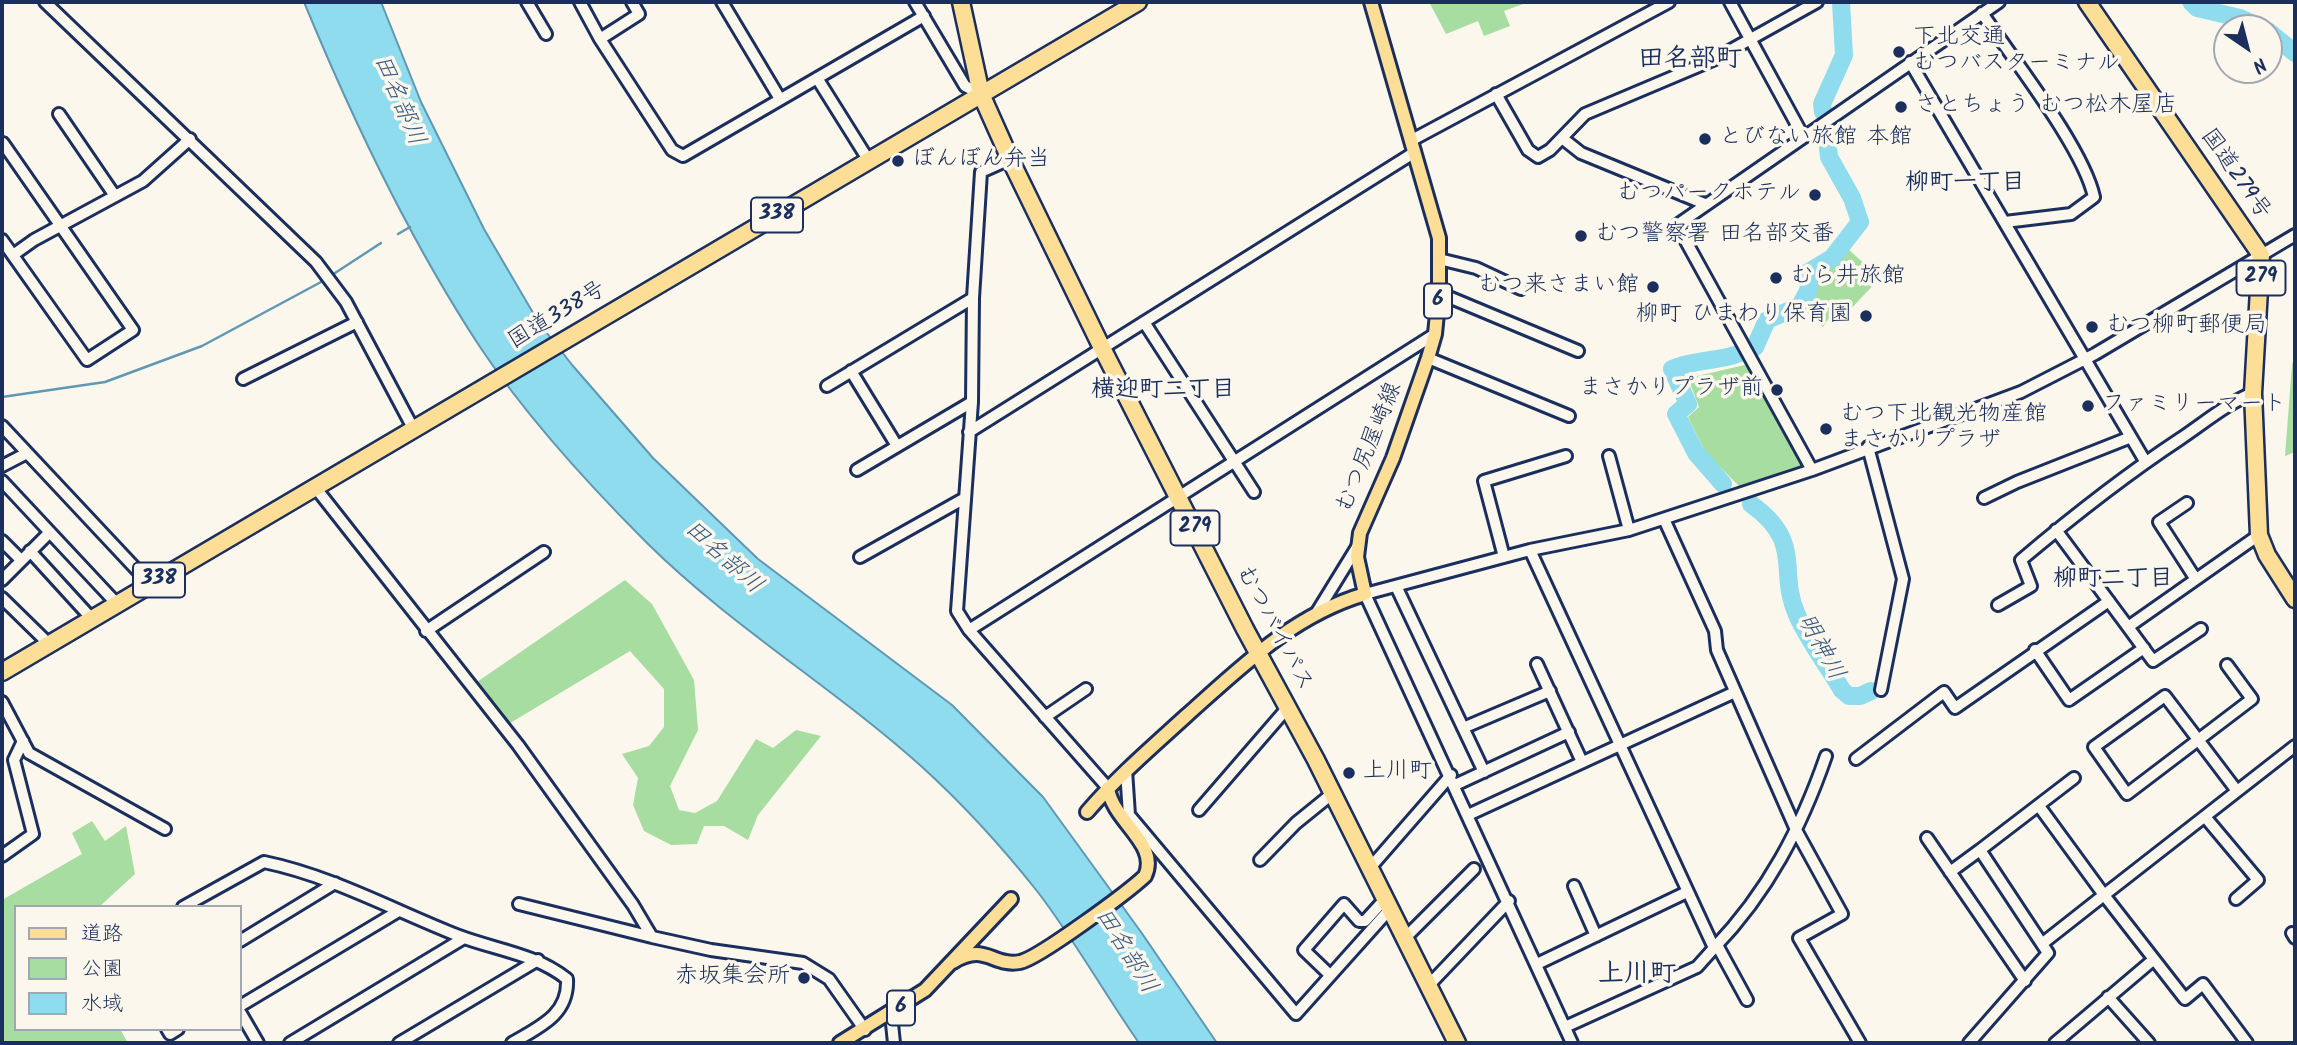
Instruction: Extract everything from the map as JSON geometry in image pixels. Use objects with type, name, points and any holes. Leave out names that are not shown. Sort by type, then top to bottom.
[{"type":"highway","name":"むつバイパス","points":[[961,2],[981,94],[1010,159],[1102,348],[1289,706],[1457,1043]]},
{"type":"highway","name":"国道338号","points":[[2,672],[1138,2]]},
{"type":"highway","name":"国道279号","points":[[2087,2],[2261,255],[2253,393],[2259,535],[2266,555],[2295,599]]},
{"type":"main road","name":"むつ尻屋崎線","points":[[1365,594],[1357,547],[1360,533],[1394,458],[1428,358],[1435,334],[1439,293],[1439,238],[1371,2]]},
{"type":"main road","points":[[1087,812],[1126,771],[1258,651],[1317,612],[1365,594]]},
{"type":"main road","points":[[953,962],[967,953],[1010,962],[1021,961],[1048,946],[1135,885],[1149,867],[1149,854],[1113,808],[1108,788]]},
{"type":"main road","name":"6","points":[[840,1043],[891,1014],[925,990],[1011,898]]},
{"type":"street","points":[[45,2],[316,262],[335,284],[414,429]]},
{"type":"street","points":[[527,2],[546,34]]},
{"type":"street","points":[[580,2],[600,39],[672,150],[683,156],[923,16]]},
{"type":"street","points":[[600,39],[639,14],[632,2]]},
{"type":"street","points":[[722,2],[780,99]]},
{"type":"street","points":[[915,2],[965,86],[981,94]]},
{"type":"street","points":[[969,432],[1496,94],[1669,2]]},
{"type":"street","points":[[1730,2],[1803,136]]},
{"type":"street","points":[[1496,94],[1533,156],[1538,158],[1550,150],[1571,125],[1597,108],[1667,82],[1817,2]]},
{"type":"street","points":[[1812,470],[1676,225],[1999,2]]},
{"type":"street","points":[[1982,13],[2063,134],[2090,181],[2094,197],[2071,214],[2005,222]]},
{"type":"street","points":[[1910,62],[2145,461]]},
{"type":"street","points":[[817,78],[869,161]]},
{"type":"street","points":[[59,114],[115,196]]},
{"type":"street","points":[[1562,138],[1581,153],[1705,204]]},
{"type":"street","points":[[13,255],[143,181],[190,139]]},
{"type":"street","points":[[2,240],[87,360],[133,330],[3,143]]},
{"type":"street","points":[[1010,159],[981,172],[972,402],[957,611],[969,630],[1108,788]]},
{"type":"street","points":[[1572,1043],[1509,901],[1365,594],[1530,550],[1629,530],[1812,470],[2021,391],[2085,359],[2295,236]]},
{"type":"street","points":[[1439,259],[1476,268],[1521,289]]},
{"type":"street","points":[[1439,293],[1578,351]]},
{"type":"street","points":[[827,386],[974,298]]},
{"type":"street","points":[[243,379],[357,322]]},
{"type":"street","points":[[1144,322],[1254,492]]},
{"type":"street","points":[[969,630],[1435,334]]},
{"type":"street","points":[[1428,358],[1569,416]]},
{"type":"street","points":[[851,371],[897,446]]},
{"type":"street","points":[[1998,605],[2031,586],[2021,560],[2056,530],[2145,461],[2235,400],[2253,393]]},
{"type":"street","points":[[857,470],[972,402]]},
{"type":"street","points":[[2,426],[150,585]]},
{"type":"street","points":[[1984,498],[2017,482],[2131,437]]},
{"type":"street","points":[[1868,447],[1903,579],[1881,690]]},
{"type":"street","points":[[2,466],[27,453]]},
{"type":"street","points":[[1504,557],[1484,481],[1566,456]]},
{"type":"street","points":[[1609,456],[1629,530]]},
{"type":"street","points":[[2,481],[117,604]]},
{"type":"street","points":[[315,487],[518,745],[633,905],[652,937]]},
{"type":"street","points":[[860,557],[965,498]]},
{"type":"street","points":[[2187,503],[2159,522],[2195,578]]},
{"type":"street","points":[[1664,519],[1715,631],[1717,650],[1797,832],[1842,914],[1799,938],[1860,1043]]},
{"type":"street","points":[[2056,530],[2154,661],[2202,629]]},
{"type":"street","points":[[2,580],[49,533]]},
{"type":"street","points":[[2128,627],[2259,535]]},
{"type":"street","points":[[2,541],[21,560]]},
{"type":"street","points":[[1317,612],[1357,547]]},
{"type":"street","points":[[1530,550],[1687,892],[1747,1000]]},
{"type":"street","points":[[30,551],[92,619]]},
{"type":"street","points":[[426,631],[544,552]]},
{"type":"street","points":[[1396,586],[1484,772]]},
{"type":"street","points":[[2,598],[49,644]]},
{"type":"street","points":[[1856,760],[1944,692],[1955,708],[2109,601]]},
{"type":"street","points":[[2035,650],[2069,700],[2144,648]]},
{"type":"street","points":[[1537,664],[1582,762]]},
{"type":"street","points":[[2227,665],[2252,699],[2199,738],[2127,794],[2094,747],[2165,696],[2199,738],[2238,791]]},
{"type":"street","points":[[1045,717],[1086,689]]},
{"type":"street","points":[[1463,728],[1550,691]]},
{"type":"street","points":[[1468,815],[1735,692]]},
{"type":"street","points":[[2,702],[29,753],[165,829]]},
{"type":"street","points":[[1199,810],[1289,706]]},
{"type":"street","points":[[1369,869],[1453,780],[1484,772],[1569,732]]},
{"type":"street","points":[[3,852],[33,834],[14,760],[23,741]]},
{"type":"street","points":[[2043,943],[2295,746]]},
{"type":"street","points":[[1565,1027],[1697,967],[1777,869],[1797,832],[1826,756]]},
{"type":"street","points":[[1126,771],[1129,815],[1296,1014],[1387,904]]},
{"type":"street","points":[[1950,872],[2074,778]]},
{"type":"street","points":[[1260,860],[1296,823],[1333,793]]},
{"type":"street","points":[[2039,806],[2185,999],[2203,984],[2247,1043]]},
{"type":"street","points":[[2206,818],[2258,880],[2236,898]]},
{"type":"street","points":[[1927,838],[2025,981]]},
{"type":"street","points":[[1969,1043],[2048,953],[1980,850]]},
{"type":"street","points":[[187,905],[264,862],[335,883],[397,912],[464,938],[538,960],[567,979],[563,1008],[512,1043]]},
{"type":"street","points":[[1405,939],[1474,869]]},
{"type":"street","points":[[242,940],[335,883]]},
{"type":"street","points":[[1574,886],[1596,936]]},
{"type":"street","points":[[1537,964],[1687,892]]},
{"type":"street","points":[[1429,986],[1509,901]]},
{"type":"street","points":[[519,904],[711,950],[803,963],[829,979],[865,1030]]},
{"type":"street","points":[[1330,975],[1304,950],[1343,904],[1359,921],[1365,921],[1387,904]]},
{"type":"street","points":[[242,1005],[397,912]]},
{"type":"street","points":[[290,1043],[464,938]]},
{"type":"street","points":[[399,1043],[538,960]]},
{"type":"street","points":[[2055,1043],[2153,960]]},
{"type":"street","points":[[2108,997],[2147,1042]]},
{"type":"street","points":[[891,1014],[894,1043]]},
{"type":"street","points":[[242,1015],[258,1043]]},
{"type":"green space","points":[[1429,2],[1529,2],[1504,11],[1510,26],[1484,36],[1478,21],[1446,34]]},
{"type":"green space","points":[[1846,247],[1880,278],[1846,314],[1834,311],[1823,327],[1802,308],[1813,293],[1818,275]]},
{"type":"green space","points":[[2295,353],[2295,452],[2285,456],[2292,365]]},
{"type":"green space","points":[[1745,365],[1802,466],[1743,490],[1706,453],[1688,417],[1699,407],[1688,378]]},
{"type":"green space","points":[[625,580],[652,604],[694,680],[698,730],[670,786],[679,810],[695,813],[717,801],[756,739],[773,748],[796,730],[821,736],[758,815],[748,840],[724,826],[704,826],[697,844],[671,845],[644,831],[633,805],[638,778],[622,754],[649,746],[664,727],[664,689],[630,651],[507,725],[477,682]]},
{"type":"green space","points":[[92,821],[105,841],[126,826],[135,874],[101,905],[14,905],[14,1031],[121,1031],[128,1043],[2,1043],[2,900],[82,854],[72,833]]},
{"type":"water","name":"田名部川","points":[[304,2],[381,2],[421,102],[484,229],[539,323],[573,366],[653,458],[758,559],[952,705],[1043,797],[1217,1043],[1139,1043],[1051,909],[967,811],[887,737],[748,630],[680,573],[625,521],[559,448],[497,372],[429,264],[362,135]]},
{"type":"waterway","name":"明神川","points":[[1823,112],[1822,104],[1844,55],[1841,2]]},
{"type":"waterway","points":[[2191,2],[2197,8],[2223,14]]},
{"type":"waterway","points":[[2283,43],[2295,53]]},
{"type":"waterway","name":"明神川","points":[[1755,347],[1767,320],[1800,306],[1809,289],[1807,273],[1832,258],[1860,222],[1852,198],[1829,157],[1826,131]]},
{"type":"waterway","points":[[398,234],[410,227]]},
{"type":"waterway","points":[[335,273],[381,243]]},
{"type":"waterway","points":[[2,397],[105,382],[202,346],[321,282]]},
{"type":"waterway","name":"明神川","points":[[1723,484],[1696,453],[1676,414],[1688,404],[1672,369],[1740,353]]},
{"type":"waterway","name":"明神川","points":[[1751,504],[1768,518],[1778,531],[1787,557],[1791,599],[1797,615],[1842,690],[1849,696],[1860,696],[1871,691]]},
{"type":"place","name":"下北交通 むつバスターミナル","points":[[1899,52]]},
{"type":"place","name":"さとちょう むつ松木屋店","points":[[1901,107]]},
{"type":"place","name":"とびない旅館 本館","points":[[1705,139]]},
{"type":"place","name":"ぼんぼん弁当","points":[[898,161]]},
{"type":"place","name":"むつパークホテル","points":[[1815,195]]},
{"type":"place","name":"むつ警察署 田名部交番","points":[[1581,236]]},
{"type":"place","name":"むら井旅館","points":[[1776,278]]},
{"type":"place","name":"むつ来さまい館","points":[[1653,287]]},
{"type":"place","name":"柳町 ひまわり保育園","points":[[1866,316]]},
{"type":"place","name":"むつ柳町郵便局","points":[[2092,327]]},
{"type":"place","name":"まさかりプラザ前","points":[[1777,390]]},
{"type":"place","name":"ファミリーマート","points":[[2088,406]]},
{"type":"place","name":"むつ下北観光物産館 まさかりプラザ","points":[[1826,429]]},
{"type":"place","name":"上川町","points":[[1349,773]]},
{"type":"place","name":"赤坂集会所","points":[[804,978]]},
{"type":"district","name":"田名部町","points":[[1690,62]]},
{"type":"district","name":"柳町一丁目","points":[[1965,185]]},
{"type":"district","name":"横迎町二丁目","points":[[1163,392]]},
{"type":"district","name":"柳町二丁目","points":[[2113,581]]},
{"type":"district","name":"上川町","points":[[1637,977]]}]
